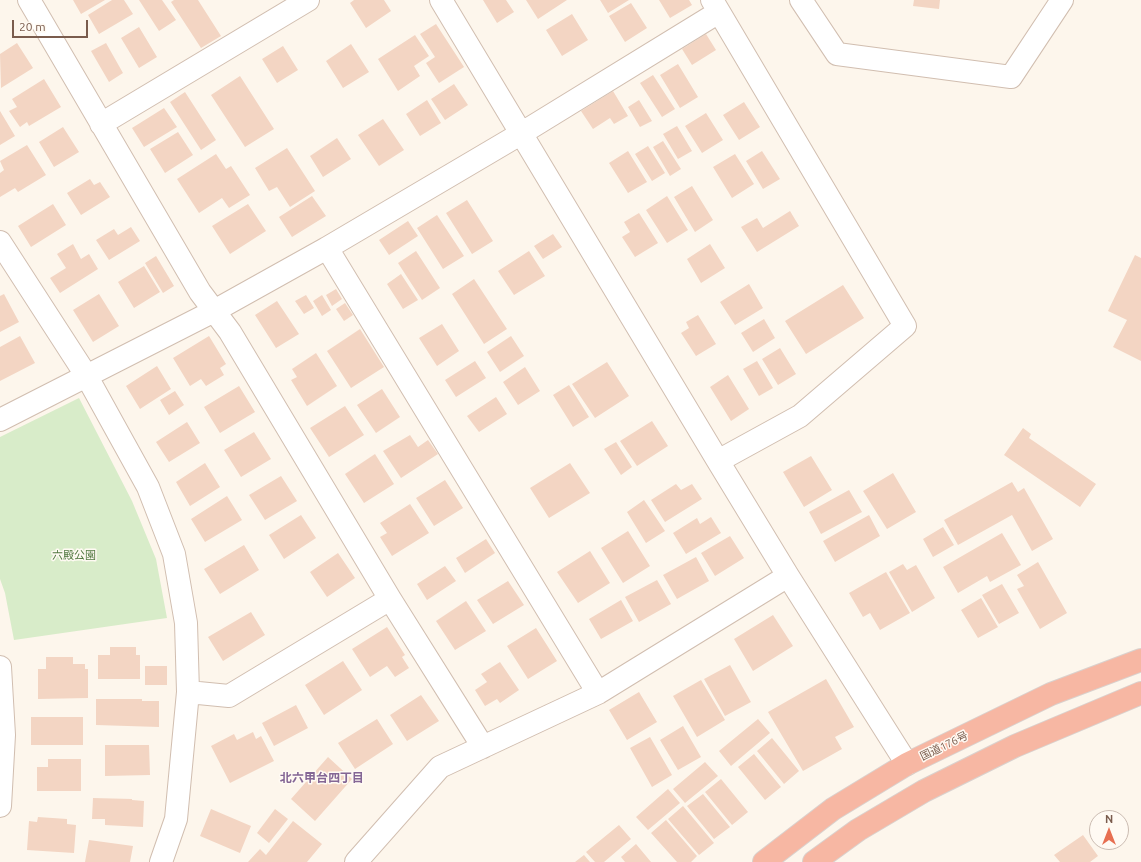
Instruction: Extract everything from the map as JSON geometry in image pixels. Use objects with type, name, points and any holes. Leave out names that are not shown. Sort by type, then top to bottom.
[{"type":"highway","name":"国道176号","points":[[764,862],[833,809],[907,764],[1051,694],[1141,660]]},
{"type":"highway","points":[[825,859],[858,830],[924,791],[1015,746],[1141,693]]},
{"type":"street","points":[[29,0],[100,124],[200,292],[230,332],[390,599],[483,747]]},
{"type":"street","points":[[100,124],[308,0]]},
{"type":"street","points":[[441,0],[522,132],[788,576],[907,764]]},
{"type":"street","points":[[801,0],[837,54],[1011,77],[1062,0]]},
{"type":"street","points":[[0,420],[214,311],[326,248],[522,132],[715,6],[905,326],[800,416],[718,461]]},
{"type":"street","points":[[0,242],[86,375],[148,487],[174,554],[186,623],[188,692],[176,819],[161,862]]},
{"type":"street","points":[[326,248],[598,693]]},
{"type":"street","points":[[356,862],[440,768],[598,693],[788,576]]},
{"type":"street","points":[[188,692],[228,696],[390,599]]},
{"type":"street","points":[[0,667],[4,735],[0,806]]},
{"type":"green space","name":"六殿公園","points":[[79,398],[132,501],[156,559],[167,618],[14,640],[5,593],[0,579],[0,437]]},
{"type":"building","points":[[73,0],[105,0],[81,14]]},
{"type":"building","points":[[112,0],[124,0],[133,14],[99,34],[88,15]]},
{"type":"building","points":[[139,0],[162,0],[176,20],[159,31]]},
{"type":"building","points":[[174,0],[198,0],[221,36],[201,48],[171,2]]},
{"type":"building","points":[[354,0],[384,0],[391,11],[366,28],[350,3]]},
{"type":"building","points":[[483,0],[506,0],[514,12],[497,23]]},
{"type":"building","points":[[526,0],[567,0],[538,19]]},
{"type":"building","points":[[600,0],[629,0],[608,13]]},
{"type":"building","points":[[659,0],[689,0],[692,5],[670,18]]},
{"type":"building","points":[[914,0],[940,0],[939,9],[913,6]]},
{"type":"building","points":[[631,3],[647,28],[625,42],[609,16]]},
{"type":"building","points":[[572,14],[588,40],[562,56],[546,30]]},
{"type":"building","points":[[436,24],[464,67],[439,83],[426,63],[435,57],[420,34]]},
{"type":"building","points":[[139,27],[157,57],[139,68],[121,38]]},
{"type":"building","points":[[706,34],[716,50],[692,65],[682,49]]},
{"type":"building","points":[[415,35],[429,56],[414,66],[420,76],[398,91],[378,59]]},
{"type":"building","points":[[17,43],[33,68],[1,88],[0,54]]},
{"type":"building","points":[[106,43],[123,73],[109,82],[91,51]]},
{"type":"building","points":[[351,44],[369,72],[343,88],[326,61]]},
{"type":"building","points":[[283,46],[298,70],[277,83],[262,59]]},
{"type":"building","points":[[678,64],[698,97],[680,108],[660,75]]},
{"type":"building","points":[[653,75],[675,109],[662,117],[640,83]]},
{"type":"building","points":[[240,76],[274,129],[245,147],[211,95]]},
{"type":"building","points":[[44,79],[61,107],[29,126],[27,122],[20,127],[9,111],[17,107],[12,99]]},
{"type":"building","points":[[454,84],[468,105],[445,120],[431,99]]},
{"type":"building","points":[[613,91],[628,116],[614,124],[610,118],[593,129],[581,111]]},
{"type":"building","points":[[185,92],[216,140],[201,150],[170,102]]},
{"type":"building","points":[[427,100],[441,123],[420,136],[406,114]]},
{"type":"building","points":[[639,100],[652,121],[640,127],[628,107]]},
{"type":"building","points":[[744,102],[760,127],[739,140],[723,115]]},
{"type":"building","points":[[164,108],[177,127],[144,147],[132,128]]},
{"type":"building","points":[[0,111],[15,136],[0,145]]},
{"type":"building","points":[[706,113],[723,140],[702,153],[685,126]]},
{"type":"building","points":[[383,119],[404,150],[379,166],[358,135]]},
{"type":"building","points":[[677,126],[692,151],[678,159],[663,134]]},
{"type":"building","points":[[63,127],[79,152],[54,167],[39,142]]},
{"type":"building","points":[[178,132],[193,155],[165,173],[150,149]]},
{"type":"building","points":[[337,138],[351,159],[323,177],[310,156]]},
{"type":"building","points":[[663,141],[681,169],[670,176],[653,147]]},
{"type":"building","points":[[27,145],[46,175],[18,192],[15,188],[0,197],[0,173],[4,170],[0,161]]},
{"type":"building","points":[[648,146],[665,173],[652,181],[635,154]]},
{"type":"building","points":[[287,148],[315,191],[290,207],[277,187],[269,191],[255,168]]},
{"type":"building","points":[[628,151],[647,182],[628,193],[609,163]]},
{"type":"building","points":[[762,151],[780,179],[763,189],[746,161]]},
{"type":"building","points":[[216,154],[226,169],[231,166],[250,195],[229,208],[222,198],[199,213],[177,179]]},
{"type":"building","points":[[735,154],[754,184],[732,198],[713,167]]},
{"type":"building","points":[[90,179],[94,185],[100,182],[110,197],[81,215],[67,193]]},
{"type":"building","points":[[692,186],[713,220],[695,232],[674,197]]},
{"type":"building","points":[[312,196],[326,216],[292,237],[279,217]]},
{"type":"building","points":[[667,196],[688,230],[667,243],[646,210]]},
{"type":"building","points":[[467,200],[493,241],[472,254],[446,213]]},
{"type":"building","points":[[53,204],[66,225],[31,247],[18,226]]},
{"type":"building","points":[[248,204],[266,231],[230,254],[212,226]]},
{"type":"building","points":[[790,211],[799,226],[757,252],[741,227],[757,218],[763,228]]},
{"type":"building","points":[[639,213],[658,243],[635,257],[622,237],[630,232],[624,222]]},
{"type":"building","points":[[437,215],[464,256],[443,269],[417,228]]},
{"type":"building","points":[[408,221],[418,236],[389,255],[379,240]]},
{"type":"building","points":[[131,227],[140,241],[109,260],[96,240],[114,229],[118,235]]},
{"type":"building","points":[[553,234],[562,247],[543,259],[534,246]]},
{"type":"building","points":[[73,244],[81,259],[89,254],[98,269],[60,293],[50,278],[66,268],[57,254]]},
{"type":"building","points":[[710,244],[725,268],[701,283],[687,259]]},
{"type":"building","points":[[416,251],[440,288],[422,300],[398,263]]},
{"type":"building","points":[[529,251],[545,276],[514,295],[498,271]]},
{"type":"building","points":[[1135,255],[1141,258],[1141,361],[1113,347],[1127,320],[1108,311]]},
{"type":"building","points":[[156,256],[174,286],[163,293],[145,263]]},
{"type":"building","points":[[144,266],[160,292],[134,308],[118,282]]},
{"type":"building","points":[[401,274],[418,300],[403,309],[387,284]]},
{"type":"building","points":[[474,279],[507,329],[484,344],[452,294]]},
{"type":"building","points":[[749,284],[763,308],[735,325],[720,302]]},
{"type":"building","points":[[843,285],[864,318],[806,354],[785,321]]},
{"type":"building","points":[[336,289],[342,299],[332,306],[326,295]]},
{"type":"building","points":[[4,294],[19,322],[0,332],[0,296]]},
{"type":"building","points":[[99,294],[119,326],[93,342],[73,310]]},
{"type":"building","points":[[306,295],[314,308],[304,314],[295,301]]},
{"type":"building","points":[[322,295],[331,310],[322,316],[313,301]]},
{"type":"building","points":[[277,301],[299,334],[276,348],[255,315]]},
{"type":"building","points":[[345,303],[353,315],[344,321],[336,309]]},
{"type":"building","points":[[698,315],[716,344],[696,356],[681,333],[689,328],[686,322]]},
{"type":"building","points":[[764,319],[775,338],[753,352],[741,333]]},
{"type":"building","points":[[442,324],[459,351],[437,366],[419,338]]},
{"type":"building","points":[[360,329],[384,367],[351,388],[327,351]]},
{"type":"building","points":[[20,336],[35,363],[0,381],[0,347]]},
{"type":"building","points":[[209,336],[226,364],[220,368],[224,375],[206,386],[201,379],[190,386],[173,358]]},
{"type":"building","points":[[511,336],[524,356],[500,372],[487,352]]},
{"type":"building","points":[[780,348],[796,374],[778,385],[762,359]]},
{"type":"building","points":[[316,353],[337,386],[307,406],[291,380],[297,377],[292,369]]},
{"type":"building","points":[[475,361],[486,378],[456,397],[445,380]]},
{"type":"building","points":[[757,361],[773,388],[759,396],[743,369]]},
{"type":"building","points":[[607,362],[629,396],[595,418],[572,384]]},
{"type":"building","points":[[157,366],[171,389],[140,409],[126,386]]},
{"type":"building","points":[[525,367],[540,391],[518,405],[503,382]]},
{"type":"building","points":[[728,375],[749,409],[731,421],[710,387]]},
{"type":"building","points":[[569,385],[589,417],[573,427],[553,395]]},
{"type":"building","points":[[239,386],[255,412],[220,433],[204,407]]},
{"type":"building","points":[[382,389],[400,417],[376,433],[357,405]]},
{"type":"building","points":[[175,391],[184,405],[169,415],[160,400]]},
{"type":"building","points":[[496,397],[507,414],[479,432],[467,416]]},
{"type":"building","points":[[345,406],[364,435],[329,457],[310,428]]},
{"type":"building","points":[[652,421],[668,446],[637,466],[620,441]]},
{"type":"building","points":[[187,422],[200,443],[169,462],[156,442]]},
{"type":"building","points":[[1023,428],[1031,434],[1029,438],[1096,484],[1080,507],[1004,455]]},
{"type":"building","points":[[254,432],[271,459],[241,477],[224,450]]},
{"type":"building","points":[[410,435],[418,447],[428,440],[438,454],[401,478],[383,451]]},
{"type":"building","points":[[616,442],[632,467],[621,475],[604,449]]},
{"type":"building","points":[[375,454],[394,484],[364,503],[345,474]]},
{"type":"building","points":[[811,456],[832,490],[804,507],[783,472]]},
{"type":"building","points":[[205,463],[220,487],[190,506],[176,482]]},
{"type":"building","points":[[570,463],[590,493],[549,518],[530,488]]},
{"type":"building","points":[[893,473],[916,512],[887,529],[863,491]]},
{"type":"building","points":[[281,476],[297,501],[265,520],[249,495]]},
{"type":"building","points":[[445,480],[463,508],[434,526],[416,498]]},
{"type":"building","points":[[1012,482],[1018,492],[1024,488],[1053,539],[1032,551],[1012,515],[958,545],[944,520]]},
{"type":"building","points":[[676,484],[681,490],[692,484],[702,499],[665,522],[651,500]]},
{"type":"building","points":[[849,490],[862,512],[821,534],[809,512]]},
{"type":"building","points":[[227,496],[242,520],[205,542],[191,519]]},
{"type":"building","points":[[644,500],[665,531],[646,543],[627,512]]},
{"type":"building","points":[[410,504],[429,533],[392,556],[380,537],[387,533],[380,523]]},
{"type":"building","points":[[301,515],[316,538],[284,559],[269,535]]},
{"type":"building","points":[[869,515],[880,536],[835,562],[823,541]]},
{"type":"building","points":[[711,517],[721,533],[686,554],[673,533],[697,518],[700,524]]},
{"type":"building","points":[[943,527],[954,545],[933,557],[923,539]]},
{"type":"building","points":[[628,531],[650,566],[623,583],[601,548]]},
{"type":"building","points":[[1002,533],[1021,565],[990,582],[987,576],[958,593],[943,567]]},
{"type":"building","points":[[730,536],[744,558],[715,576],[701,553]]},
{"type":"building","points":[[486,539],[495,553],[465,573],[456,558]]},
{"type":"building","points":[[244,545],[259,570],[220,594],[204,569]]},
{"type":"building","points":[[590,551],[610,583],[578,603],[557,572]]},
{"type":"building","points":[[338,553],[355,578],[327,597],[310,572]]},
{"type":"building","points":[[696,557],[709,581],[677,599],[663,575]]},
{"type":"building","points":[[1038,562],[1067,613],[1040,629],[1017,589],[1024,586],[1017,575]]},
{"type":"building","points":[[903,564],[907,570],[916,565],[935,598],[912,612],[889,572]]},
{"type":"building","points":[[445,566],[456,581],[427,600],[417,584]]},
{"type":"building","points":[[886,572],[910,613],[880,630],[870,613],[863,617],[849,593]]},
{"type":"building","points":[[657,580],[671,604],[639,622],[625,597]]},
{"type":"building","points":[[508,581],[524,605],[493,624],[477,600]]},
{"type":"building","points":[[1002,584],[1019,613],[999,624],[982,595]]},
{"type":"building","points":[[981,598],[998,627],[978,638],[961,610]]},
{"type":"building","points":[[621,600],[633,621],[601,639],[589,619]]},
{"type":"building","points":[[466,601],[486,631],[455,650],[436,621]]},
{"type":"building","points":[[251,612],[265,635],[223,661],[208,637]]},
{"type":"building","points":[[773,615],[793,646],[753,671],[734,639]]},
{"type":"building","points":[[387,627],[405,655],[402,657],[409,668],[395,677],[387,666],[370,677],[352,649]]},
{"type":"building","points":[[536,628],[557,661],[528,679],[507,646]]},
{"type":"building","points":[[110,647],[136,647],[136,655],[140,655],[140,679],[98,679],[98,655],[110,655]]},
{"type":"building","points":[[46,657],[73,657],[73,664],[85,664],[85,669],[88,669],[88,698],[38,699],[38,669],[46,669]]},
{"type":"building","points":[[343,661],[362,690],[324,715],[305,685]]},
{"type":"building","points":[[500,662],[519,690],[500,703],[497,699],[485,706],[475,690],[487,682],[481,674]]},
{"type":"building","points":[[730,665],[751,702],[725,716],[704,679]]},
{"type":"building","points":[[145,666],[167,666],[167,685],[145,685]]},
{"type":"building","points":[[826,679],[854,727],[835,737],[842,749],[803,771],[768,712]]},
{"type":"building","points":[[701,680],[725,720],[697,737],[673,696]]},
{"type":"building","points":[[639,692],[657,722],[627,740],[609,710]]},
{"type":"building","points":[[421,695],[439,721],[407,741],[390,715]]},
{"type":"building","points":[[96,699],[142,699],[142,701],[159,701],[159,727],[96,725]]},
{"type":"building","points":[[296,705],[308,728],[274,746],[262,723]]},
{"type":"building","points":[[31,717],[83,717],[83,745],[31,745]]},
{"type":"building","points":[[377,719],[393,744],[355,769],[338,743]]},
{"type":"building","points":[[758,719],[770,733],[731,766],[719,751]]},
{"type":"building","points":[[683,726],[701,757],[678,770],[660,740]]},
{"type":"building","points":[[253,732],[256,739],[261,736],[274,761],[230,783],[211,746],[234,734],[237,740]]},
{"type":"building","points":[[650,737],[672,775],[652,787],[630,748]]},
{"type":"building","points":[[772,738],[799,771],[784,784],[757,751]]},
{"type":"building","points":[[105,745],[149,745],[150,775],[105,776]]},
{"type":"building","points":[[754,754],[781,787],[765,800],[738,767]]},
{"type":"building","points":[[328,757],[352,779],[315,821],[291,799]]},
{"type":"building","points":[[48,759],[81,759],[81,791],[37,791],[37,767],[48,767]]},
{"type":"building","points":[[705,762],[718,776],[685,803],[673,789]]},
{"type":"building","points":[[721,779],[748,812],[732,825],[705,792]]},
{"type":"building","points":[[668,789],[680,803],[648,830],[636,817]]},
{"type":"building","points":[[703,794],[730,827],[714,839],[687,806]]},
{"type":"building","points":[[93,798],[132,799],[144,801],[143,827],[105,825],[105,819],[92,819]]},
{"type":"building","points":[[683,806],[714,843],[699,855],[668,819]]},
{"type":"building","points":[[211,809],[251,826],[240,853],[200,836]]},
{"type":"building","points":[[275,809],[288,819],[269,843],[257,833]]},
{"type":"building","points":[[38,817],[67,819],[67,824],[76,825],[74,853],[27,850],[29,821],[37,822]]},
{"type":"building","points":[[666,820],[697,856],[691,862],[677,862],[651,833]]},
{"type":"building","points":[[293,821],[322,844],[307,862],[248,862],[260,849],[266,855]]},
{"type":"building","points":[[619,825],[631,839],[604,862],[595,862],[586,852]]},
{"type":"building","points":[[1083,835],[1089,843],[1089,850],[1094,850],[1098,856],[1090,862],[1060,862],[1054,855]]},
{"type":"building","points":[[89,840],[133,846],[130,862],[85,862]]},
{"type":"building","points":[[636,844],[651,862],[625,862],[621,857]]},
{"type":"building","points":[[584,855],[590,862],[575,862]]},
{"type":"district","name":"北六甲台四丁目","points":[[322,778]]}]
